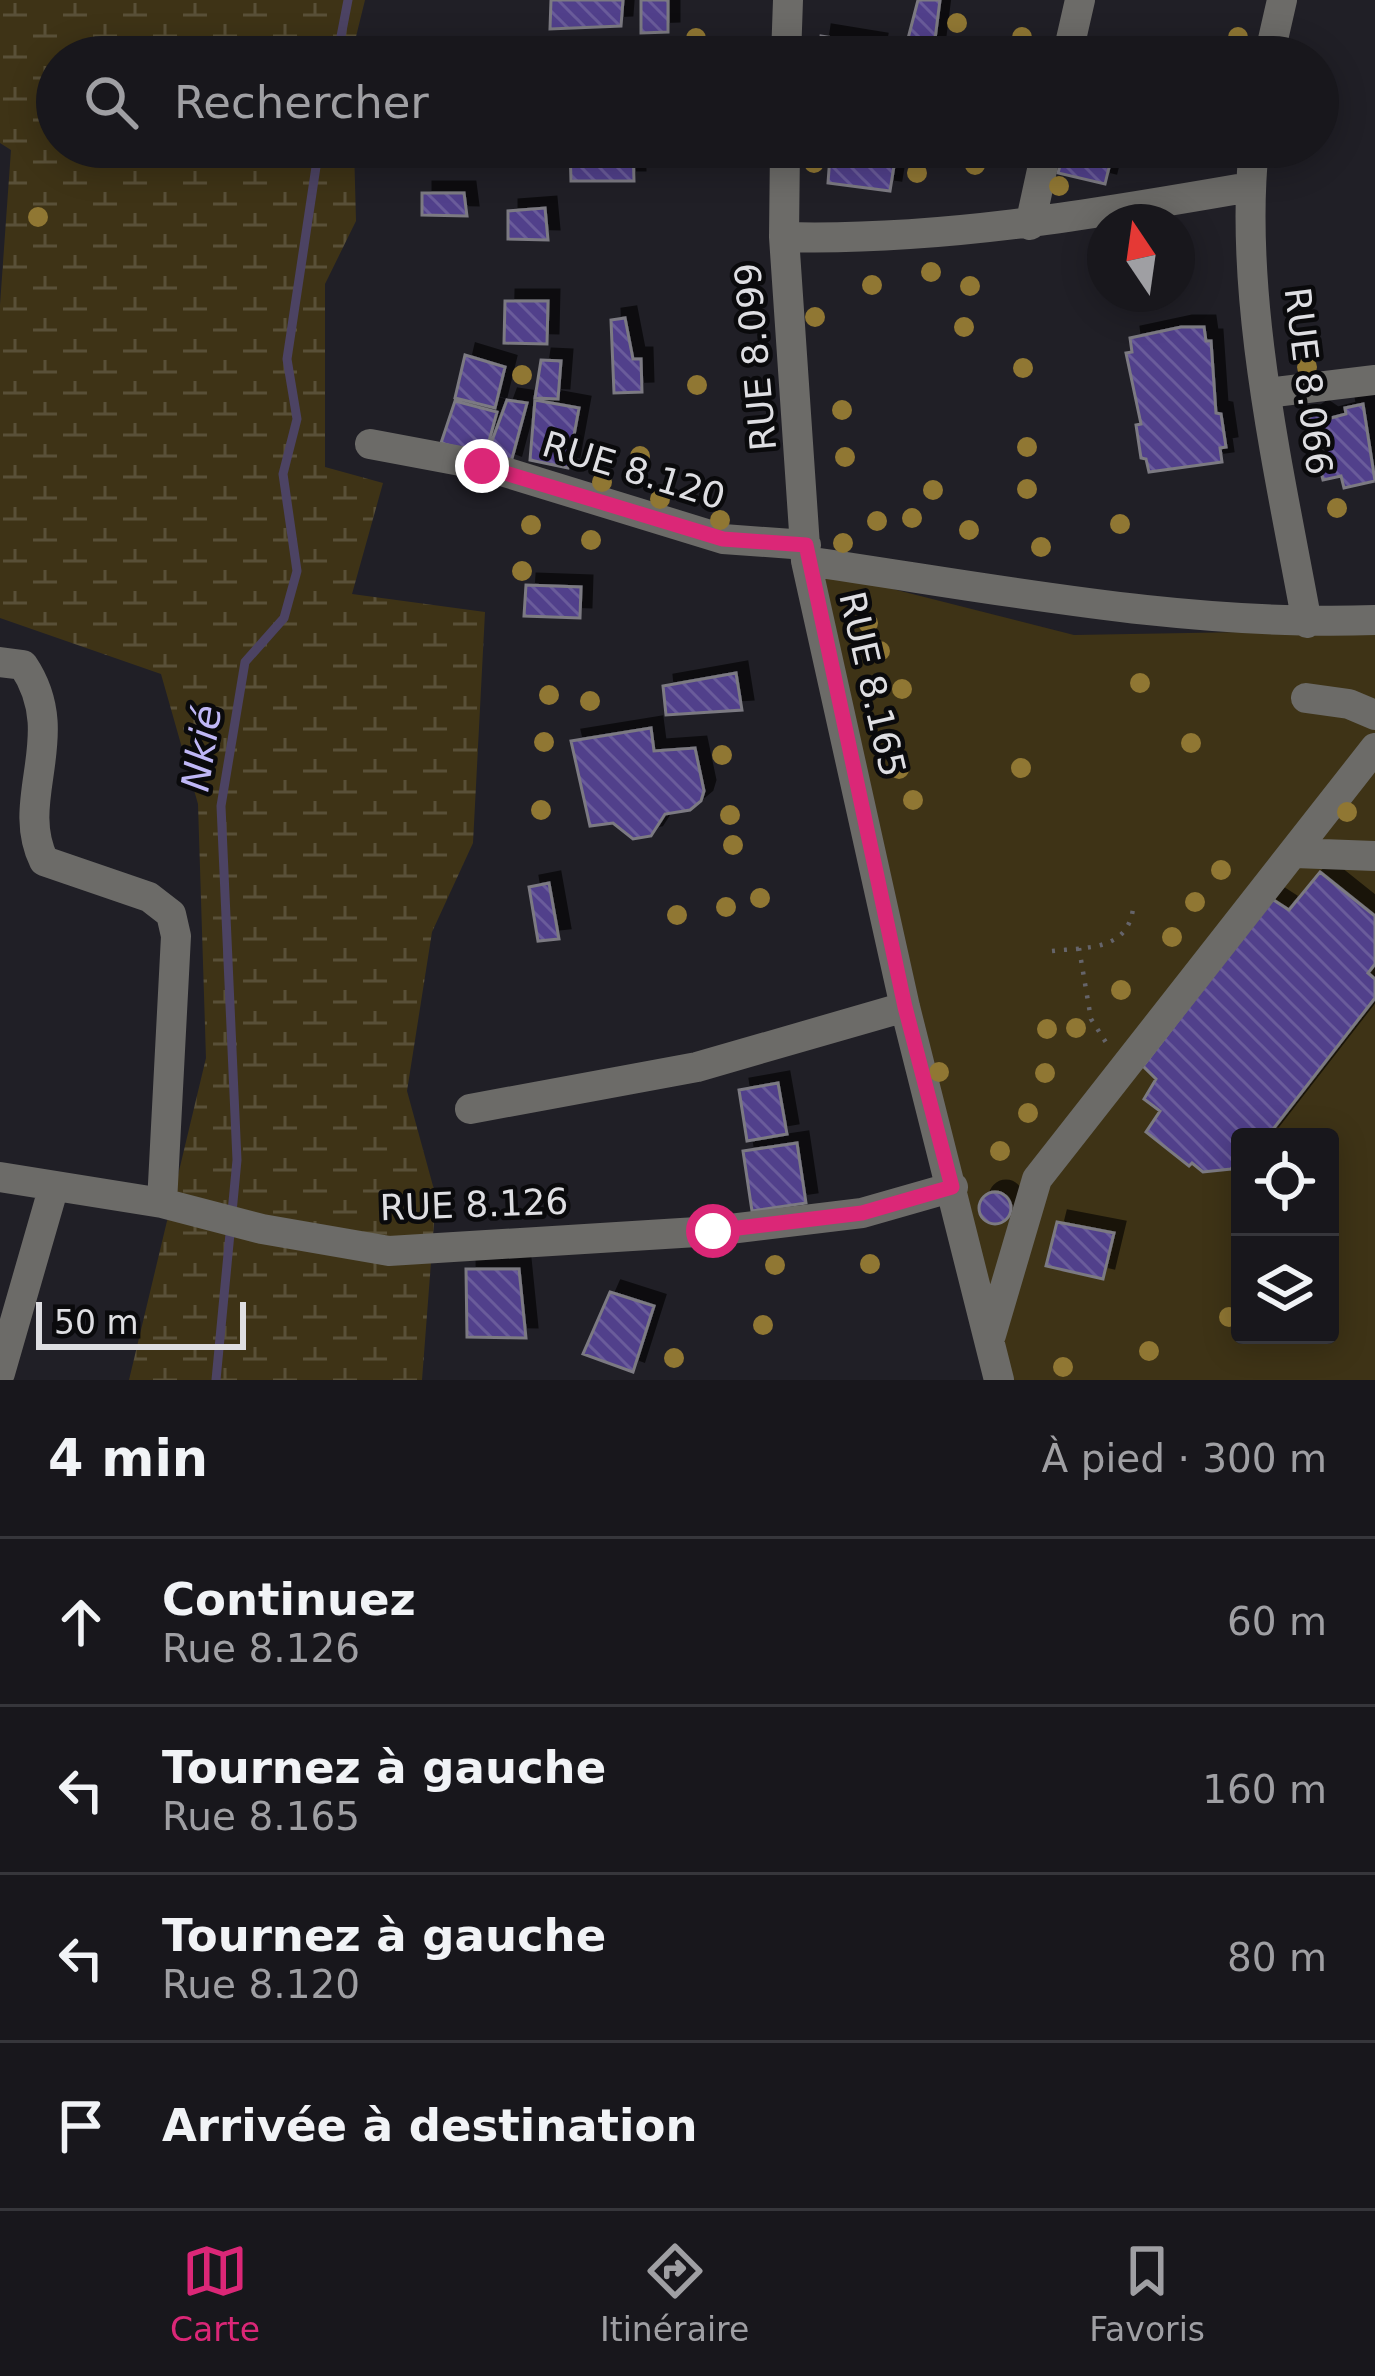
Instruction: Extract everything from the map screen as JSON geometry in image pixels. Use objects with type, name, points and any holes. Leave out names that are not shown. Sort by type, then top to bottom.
[{"type":"street","points":[[786,36],[788,0]]},
{"type":"street","points":[[1072,36],[1080,0]]},
{"type":"street","points":[[1274,36],[1282,0]]},
{"type":"street","name":"RUE 8.099","points":[[784,168],[784,237],[806,553]]},
{"type":"street","points":[[1030,225],[1042,168]]},
{"type":"street","name":"RUE 8.066","points":[[1252,168],[1250,188],[1266,393],[1307,623]]},
{"type":"street","points":[[784,237],[904,238],[1030,225],[1250,188]]},
{"type":"street","points":[[1266,393],[1375,380]]},
{"type":"street","name":"RUE 8.120","points":[[370,444],[482,466],[723,539],[806,553]]},
{"type":"street","name":"RUE 8.165","points":[[999,1380],[905,1007],[806,553],[1074,600],[1307,623],[1375,620]]},
{"type":"street","points":[[0,662],[22,665],[46,712],[34,841],[44,861],[149,897],[171,914],[176,936],[162,1203]]},
{"type":"street","points":[[1306,698],[1349,704],[1375,715]]},
{"type":"street","points":[[989,1341],[1036,1179],[1375,748]]},
{"type":"street","points":[[1294,853],[1375,856]]},
{"type":"street","points":[[470,1109],[697,1067],[905,1007]]},
{"type":"street","name":"RUE 8.126","points":[[0,1177],[162,1203],[262,1229],[389,1251],[734,1228],[862,1213],[952,1187]]},
{"type":"street","points":[[0,1373],[54,1186]]},
{"type":"path","points":[[1052,951],[1124,937],[1133,909]]},
{"type":"path","points":[[1079,948],[1091,1019],[1104,1042],[1126,1061]]},
{"type":"green space","points":[[0,0],[365,0],[356,36],[36,36],[36,168],[355,168],[356,221],[325,284],[325,467],[383,483],[352,594],[485,612],[473,843],[432,932],[407,1091],[436,1197],[422,1380],[129,1380],[206,1058],[198,804],[161,674],[0,618],[0,305],[11,150],[0,143]]},
{"type":"green space","points":[[802,566],[1074,635],[1299,631],[1375,618],[1375,1380],[990,1380]]},
{"type":"building","points":[[551,0],[623,0],[621,26],[550,29]]},
{"type":"building","points":[[641,0],[668,0],[668,32],[641,33]]},
{"type":"building","points":[[918,0],[940,0],[935,36],[909,36]]},
{"type":"building","points":[[571,168],[634,168],[634,181],[571,181]]},
{"type":"building","points":[[829,168],[894,168],[890,191],[828,183]]},
{"type":"building","points":[[1059,168],[1109,168],[1105,184],[1058,173]]},
{"type":"building","points":[[422,193],[464,193],[467,216],[422,215]]},
{"type":"building","points":[[545,208],[548,240],[508,239],[508,211]]},
{"type":"building","points":[[505,301],[548,301],[547,344],[504,343]]},
{"type":"building","points":[[625,318],[633,359],[641,359],[642,392],[614,393],[611,320]]},
{"type":"building","points":[[1204,327],[1206,341],[1211,341],[1216,413],[1221,414],[1226,447],[1220,448],[1222,462],[1149,472],[1146,459],[1141,458],[1136,425],[1141,424],[1126,353],[1132,352],[1130,338]]},
{"type":"building","points":[[465,355],[505,367],[495,408],[455,398]]},
{"type":"building","points":[[541,360],[561,361],[558,399],[535,398]]},
{"type":"building","points":[[507,400],[527,403],[510,466],[486,457]]},
{"type":"building","points":[[535,400],[579,408],[568,468],[530,460]]},
{"type":"building","points":[[455,401],[497,412],[485,456],[441,443]]},
{"type":"building","points":[[1363,404],[1375,481],[1344,488],[1341,476],[1323,480],[1320,468],[1327,466],[1320,433],[1307,430],[1304,421],[1317,412],[1327,419]]},
{"type":"building","points":[[526,585],[581,587],[580,618],[524,616]]},
{"type":"building","points":[[736,673],[742,710],[666,715],[663,686]]},
{"type":"building","points":[[651,728],[654,751],[695,748],[704,791],[701,801],[690,810],[665,814],[651,836],[633,839],[613,823],[590,826],[571,741]]},
{"type":"building","points":[[1320,872],[1375,916],[1375,964],[1368,973],[1375,979],[1375,998],[1274,1128],[1231,1128],[1231,1169],[1203,1172],[1146,1132],[1160,1111],[1144,1099],[1156,1079],[1143,1066],[1272,899],[1289,910]]},
{"type":"building","points":[[549,883],[559,939],[538,941],[529,887]]},
{"type":"building","points":[[778,1083],[787,1134],[747,1141],[739,1090]]},
{"type":"building","points":[[797,1143],[806,1203],[752,1211],[743,1151]]},
{"type":"building","points":[[995,1192],[1006,1197],[1011,1208],[1006,1219],[995,1224],[984,1219],[979,1208],[984,1197]]},
{"type":"building","points":[[1057,1222],[1114,1233],[1103,1279],[1046,1266]]},
{"type":"building","points":[[466,1269],[519,1269],[526,1338],[467,1337]]},
{"type":"building","points":[[610,1292],[654,1306],[633,1372],[583,1354]]},
{"type":"waterway","name":"Nkié","points":[[341,36],[348,0]]},
{"type":"waterway","name":"Nkié","points":[[216,1380],[237,1160],[221,806],[245,662],[284,618],[297,571],[283,474],[297,419],[287,359],[316,168]]},
{"type":"route","points":[[482,466],[723,539],[806,545],[905,1007],[952,1187],[862,1213],[713,1231]]}]
